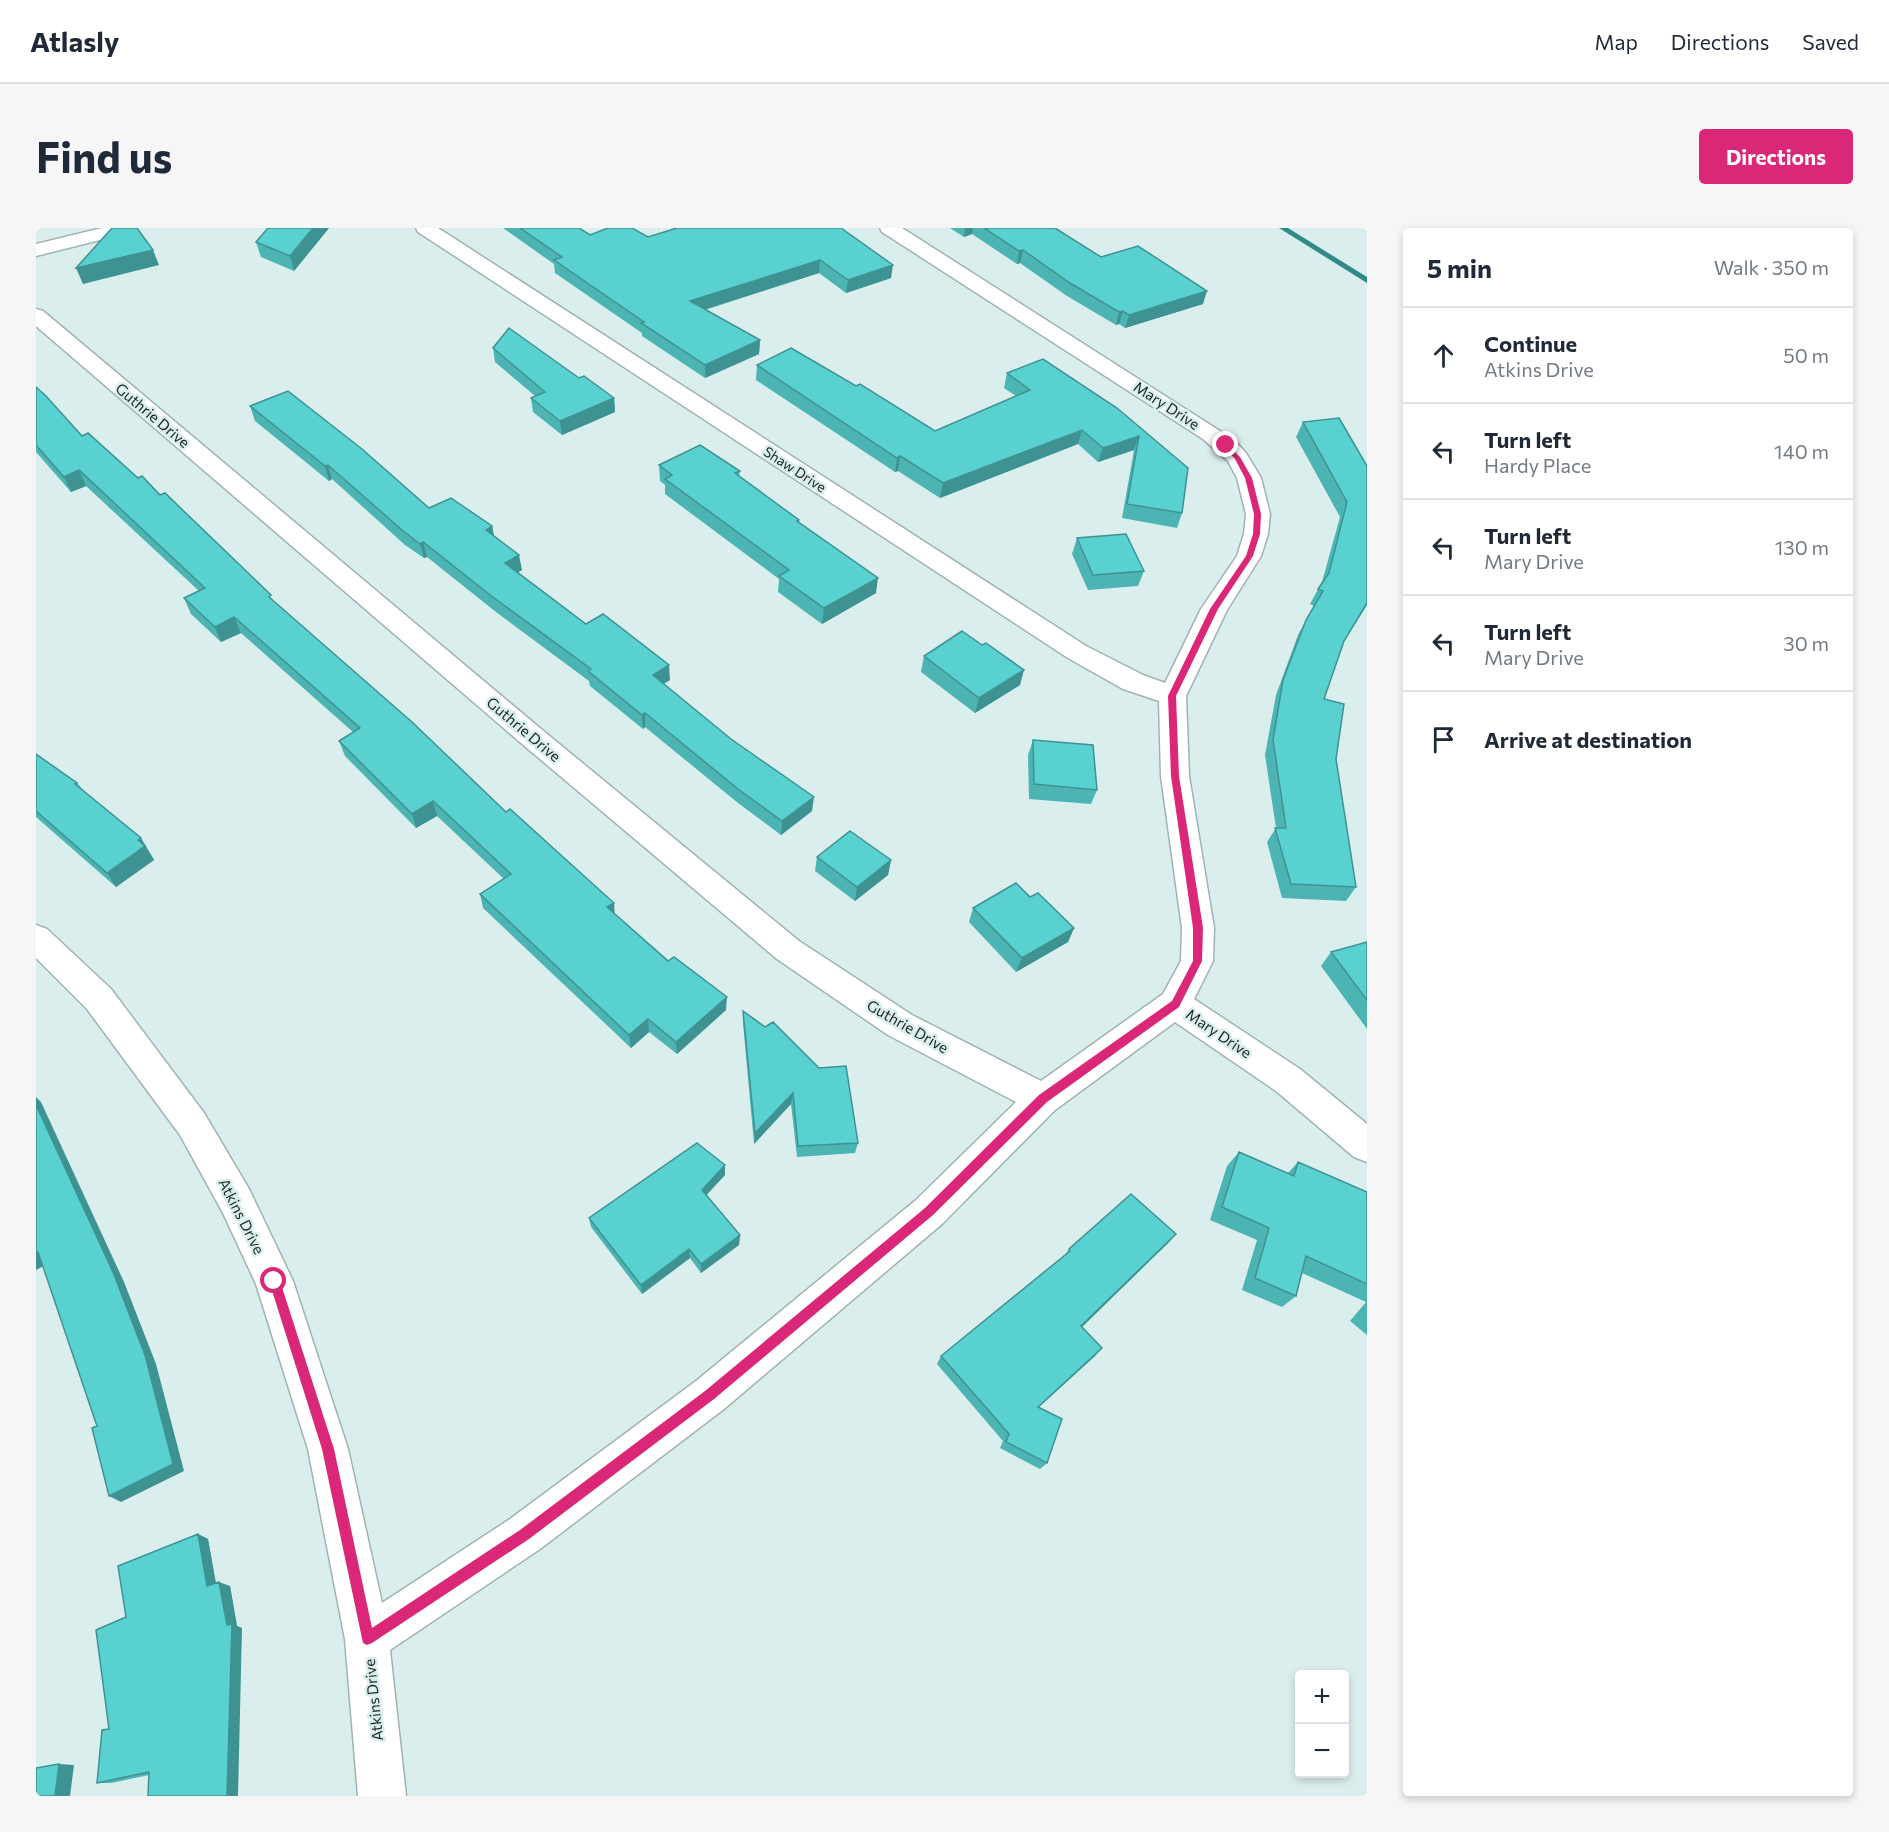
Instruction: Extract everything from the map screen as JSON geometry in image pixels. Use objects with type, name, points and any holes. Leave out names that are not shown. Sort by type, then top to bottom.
[{"type":"street","points":[[36,250],[125,228]]},
{"type":"street","name":"Shaw Drive","points":[[425,228],[1077,652],[1133,682],[1172,696]]},
{"type":"street","name":"Mary Drive","points":[[889,228],[1211,434],[1238,458],[1249,478],[1258,514],[1256,534],[1249,556],[1214,609],[1172,696],[1175,776],[1198,928],[1197,961],[1175,1004],[1288,1080],[1367,1146]]},
{"type":"street","name":"Guthrie Drive","points":[[36,315],[531,736],[788,950],[900,1025],[1043,1099]]},
{"type":"street","name":"Atkins Drive","points":[[36,938],[99,999],[192,1124],[236,1201],[274,1281],[328,1449],[367,1639],[382,1796]]},
{"type":"street","points":[[367,1639],[525,1534],[710,1395],[929,1212],[1043,1099],[1175,1004]]},
{"type":"building","points":[[112,228],[137,228],[153,250],[76,268]]},
{"type":"building","points":[[268,228],[313,228],[290,256],[256,242]]},
{"type":"building","points":[[520,228],[579,228],[590,235],[608,228],[632,228],[648,237],[677,228],[841,228],[893,265],[848,280],[820,260],[690,301],[760,340],[705,365],[641,323],[644,322],[554,260],[562,257]]},
{"type":"building","points":[[984,228],[1055,228],[1101,257],[1138,246],[1207,291],[1129,315],[1123,311],[1119,312],[1070,283],[1023,250],[1019,251]]},
{"type":"building","points":[[509,328],[579,378],[584,376],[614,398],[560,421],[531,398],[545,392],[493,348]]},
{"type":"building","points":[[791,348],[856,386],[860,384],[935,431],[1030,390],[1007,373],[1043,359],[1117,408],[1188,468],[1182,513],[1127,504],[1139,436],[1103,448],[1082,430],[943,483],[900,456],[897,458],[757,365]]},
{"type":"building","points":[[36,387],[82,436],[88,433],[138,478],[142,476],[160,495],[165,493],[271,595],[269,597],[412,722],[506,812],[510,809],[614,903],[607,907],[668,961],[674,957],[727,997],[676,1042],[648,1019],[629,1035],[480,894],[511,874],[433,801],[412,814],[339,741],[360,728],[234,617],[215,627],[184,598],[205,588],[79,470],[64,477],[36,445]]},
{"type":"building","points":[[288,391],[362,449],[429,508],[451,498],[492,526],[486,530],[519,555],[505,563],[586,624],[603,614],[669,665],[653,675],[731,739],[814,797],[782,821],[738,789],[645,713],[642,715],[588,671],[591,669],[494,598],[423,542],[420,544],[402,530],[328,465],[325,466],[250,406]]},
{"type":"building","points":[[1339,418],[1367,466],[1367,603],[1344,641],[1324,699],[1344,704],[1336,759],[1356,887],[1291,884],[1275,828],[1286,828],[1273,740],[1283,680],[1306,620],[1323,591],[1318,589],[1329,573],[1347,502],[1303,422]]},
{"type":"building","points":[[700,445],[740,471],[735,473],[799,520],[797,521],[878,578],[824,608],[779,576],[789,570],[665,479],[672,475],[659,465]]},
{"type":"building","points":[[1126,534],[1144,571],[1093,575],[1077,538]]},
{"type":"building","points":[[962,631],[982,645],[986,643],[1024,670],[979,698],[924,656]]},
{"type":"building","points":[[1033,740],[1093,745],[1097,790],[1034,784]]},
{"type":"building","points":[[36,754],[77,783],[75,784],[141,838],[138,840],[145,846],[107,873],[36,811]]},
{"type":"building","points":[[850,831],[891,860],[857,887],[817,857]]},
{"type":"building","points":[[1016,883],[1030,897],[1038,893],[1074,928],[1022,958],[973,908]]},
{"type":"building","points":[[1367,942],[1367,1000],[1331,952]]},
{"type":"building","points":[[743,1011],[765,1027],[773,1022],[819,1068],[846,1066],[858,1143],[798,1146],[793,1093],[755,1133]]},
{"type":"building","points":[[36,1105],[113,1272],[145,1355],[173,1464],[109,1496],[92,1428],[97,1426],[38,1252],[36,1253]]},
{"type":"building","points":[[697,1143],[725,1165],[702,1190],[740,1235],[701,1264],[689,1249],[641,1285],[589,1218]]},
{"type":"building","points":[[1239,1152],[1294,1176],[1298,1162],[1367,1192],[1367,1284],[1306,1256],[1296,1296],[1255,1278],[1269,1228],[1222,1207]]},
{"type":"building","points":[[1131,1194],[1176,1234],[1081,1326],[1102,1348],[1038,1407],[1062,1419],[1047,1463],[1006,1442],[1009,1434],[941,1356],[1070,1251],[1069,1249]]},
{"type":"building","points":[[198,1534],[207,1586],[219,1582],[227,1625],[232,1624],[227,1796],[148,1796],[149,1772],[97,1783],[102,1730],[109,1729],[96,1630],[126,1617],[118,1566]]},
{"type":"building","points":[[59,1764],[55,1796],[36,1796],[36,1768]]},
{"type":"waterway","points":[[1283,228],[1367,281]]},
{"type":"route","points":[[274,1281],[328,1449],[367,1639],[525,1534],[710,1395],[929,1212],[1043,1099],[1175,1004],[1197,961],[1198,928],[1175,776],[1172,696],[1214,609],[1249,556],[1256,534],[1258,514],[1249,478],[1238,458],[1226,445]]}]
